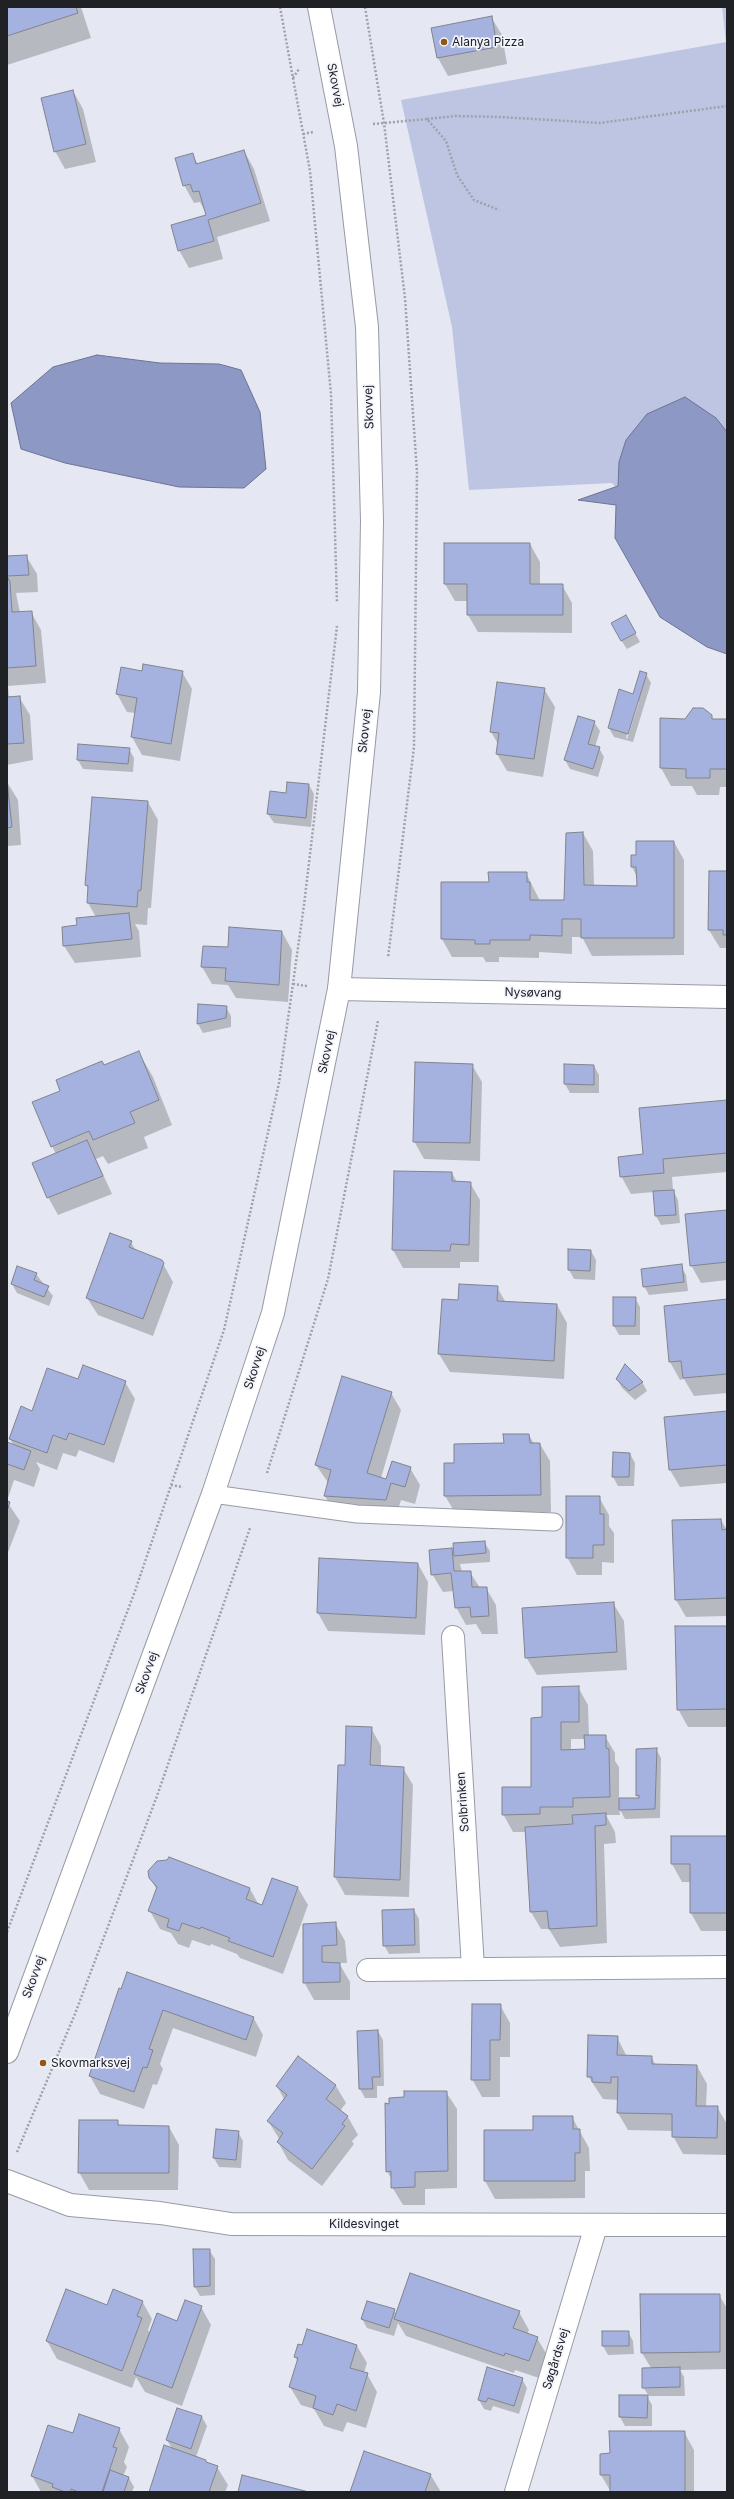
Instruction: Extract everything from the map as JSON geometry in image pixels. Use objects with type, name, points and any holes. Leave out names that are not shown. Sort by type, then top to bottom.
[{"type":"street","name":"Skovvej","points":[[7,2052],[213,1494],[273,1313],[339,989],[369,692],[372,521],[367,327],[343,127],[319,7]]},
{"type":"street","name":"Nysøvang","points":[[339,989],[727,997]]},
{"type":"street","name":"Solbrinken","points":[[453,1637],[473,1968]]},
{"type":"street","points":[[368,1970],[727,1967]]},
{"type":"street","name":"Kildesvinget","points":[[7,2180],[70,2205],[160,2213],[231,2224],[477,2223],[596,2226],[727,2225]]},
{"type":"street","name":"Søgårdsvej","points":[[516,2492],[596,2226]]},
{"type":"lane","points":[[213,1494],[357,1514],[554,1522]]},
{"type":"path","points":[[280,7],[310,171],[331,394],[337,611]]},
{"type":"path","points":[[303,134],[343,127],[455,116],[600,123],[727,106]]},
{"type":"path","points":[[427,119],[446,141],[457,175],[474,200],[499,210]]},
{"type":"path","points":[[7,1932],[135,1591],[224,1330],[279,1083],[304,905],[338,619]]},
{"type":"path","points":[[16,2154],[34,2111]]},
{"type":"shaded area","points":[[722,7],[727,7],[727,624],[612,483],[469,490],[452,327],[401,100],[726,42]]},
{"type":"shaded area","points":[[97,355],[160,363],[219,364],[241,370],[260,412],[266,469],[244,488],[179,487],[65,463],[21,449],[11,403],[53,367]]},
{"type":"shaded area","points":[[685,397],[716,418],[727,432],[727,654],[707,647],[660,617],[615,538],[616,505],[578,500],[618,486],[619,462],[626,440],[647,414]]},
{"type":"building","points":[[7,7],[76,7],[78,13],[7,36]]},
{"type":"building","points":[[492,16],[497,47],[437,58],[431,28]]},
{"type":"building","points":[[73,90],[86,144],[54,152],[41,98]]},
{"type":"building","points":[[244,150],[261,203],[208,220],[214,241],[178,251],[171,225],[206,215],[199,191],[193,192],[190,184],[183,186],[175,158],[193,153],[196,164]]},
{"type":"building","points":[[444,543],[530,543],[530,584],[563,584],[563,615],[467,615],[467,584],[444,584]]},
{"type":"building","points":[[27,555],[29,575],[7,576],[7,556]]},
{"type":"building","points":[[7,576],[10,582],[12,612],[32,611],[36,666],[7,668]]},
{"type":"building","points":[[626,615],[636,633],[621,641],[611,623]]},
{"type":"building","points":[[143,664],[183,671],[171,744],[131,737],[137,698],[116,694],[121,667],[142,671]]},
{"type":"building","points":[[640,671],[647,673],[628,734],[608,728],[619,689],[633,694]]},
{"type":"building","points":[[497,682],[545,688],[534,759],[496,754],[499,733],[490,732]]},
{"type":"building","points":[[20,696],[24,743],[7,744],[7,697]]},
{"type":"building","points":[[693,708],[703,708],[712,715],[712,719],[727,719],[727,769],[710,769],[710,778],[686,778],[686,769],[660,768],[660,718],[685,719]]},
{"type":"building","points":[[578,716],[595,721],[588,744],[600,747],[593,769],[564,760]]},
{"type":"building","points":[[78,744],[130,748],[128,764],[77,760]]},
{"type":"building","points":[[7,781],[12,827],[7,828]]},
{"type":"building","points":[[287,782],[309,784],[306,818],[267,814],[270,791],[286,793]]},
{"type":"building","points":[[92,797],[148,801],[141,890],[138,891],[137,907],[87,903],[88,886],[85,885]]},
{"type":"building","points":[[583,832],[584,885],[637,886],[636,867],[631,867],[631,855],[636,855],[636,841],[674,841],[674,938],[581,938],[581,919],[562,919],[562,936],[530,935],[530,940],[490,940],[490,944],[475,944],[475,940],[441,939],[441,882],[489,882],[488,872],[527,872],[527,882],[530,882],[530,900],[564,900],[566,833]]},
{"type":"building","points":[[709,871],[727,871],[727,935],[723,935],[723,930],[708,930]]},
{"type":"building","points":[[129,913],[132,939],[63,946],[62,927],[77,925],[76,918]]},
{"type":"building","points":[[229,927],[282,931],[279,985],[225,981],[226,968],[201,967],[203,946],[228,947]]},
{"type":"building","points":[[198,1004],[227,1006],[226,1018],[197,1024]]},
{"type":"building","points":[[139,1051],[159,1100],[130,1112],[135,1123],[93,1140],[89,1131],[51,1147],[32,1102],[60,1091],[56,1080],[102,1061],[104,1065]]},
{"type":"building","points":[[415,1062],[473,1064],[470,1143],[413,1142]]},
{"type":"building","points":[[564,1064],[594,1065],[594,1085],[564,1084]]},
{"type":"building","points":[[727,1100],[727,1153],[663,1159],[664,1173],[620,1177],[618,1157],[643,1154],[639,1108]]},
{"type":"building","points":[[87,1140],[103,1176],[47,1198],[32,1163]]},
{"type":"building","points":[[394,1171],[452,1172],[452,1181],[471,1182],[469,1245],[451,1244],[450,1251],[392,1250]]},
{"type":"building","points":[[674,1190],[676,1215],[655,1216],[653,1191]]},
{"type":"building","points":[[727,1210],[727,1262],[690,1266],[685,1214]]},
{"type":"building","points":[[110,1233],[132,1241],[129,1247],[162,1260],[164,1263],[143,1319],[86,1298]]},
{"type":"building","points":[[568,1249],[591,1250],[590,1271],[568,1270]]},
{"type":"building","points":[[682,1264],[684,1282],[643,1287],[641,1269]]},
{"type":"building","points":[[17,1266],[37,1273],[34,1280],[49,1286],[44,1297],[11,1284]]},
{"type":"building","points":[[459,1284],[498,1286],[497,1301],[557,1304],[554,1361],[438,1354],[442,1299],[458,1300]]},
{"type":"building","points":[[613,1297],[636,1297],[635,1326],[613,1326]]},
{"type":"building","points":[[727,1299],[727,1374],[683,1378],[681,1361],[669,1362],[664,1306]]},
{"type":"building","points":[[625,1364],[643,1382],[629,1391],[616,1379]]},
{"type":"building","points":[[83,1365],[126,1381],[104,1445],[69,1433],[66,1440],[53,1435],[47,1453],[9,1439],[21,1406],[32,1411],[47,1368],[78,1379]]},
{"type":"building","points":[[342,1376],[392,1392],[367,1473],[386,1479],[392,1461],[411,1467],[405,1487],[391,1483],[386,1500],[324,1496],[331,1470],[315,1465]]},
{"type":"building","points":[[727,1411],[727,1465],[669,1470],[664,1417]]},
{"type":"building","points":[[503,1434],[529,1434],[530,1443],[540,1443],[541,1495],[444,1496],[444,1463],[454,1463],[454,1444],[504,1443]]},
{"type":"building","points":[[7,1442],[31,1451],[24,1470],[7,1464]]},
{"type":"building","points":[[613,1452],[630,1453],[629,1477],[612,1477]]},
{"type":"building","points":[[566,1496],[600,1496],[600,1514],[604,1514],[604,1545],[593,1545],[593,1558],[566,1558]]},
{"type":"building","points":[[7,1501],[10,1502],[7,1511]]},
{"type":"building","points":[[721,1519],[722,1530],[727,1529],[727,1598],[675,1600],[672,1520]]},
{"type":"building","points":[[485,1541],[486,1553],[454,1556],[453,1543]]},
{"type":"building","points":[[452,1548],[454,1571],[471,1571],[472,1587],[487,1587],[489,1616],[471,1617],[470,1607],[455,1608],[451,1573],[431,1575],[429,1550]]},
{"type":"building","points":[[319,1558],[418,1563],[416,1618],[317,1613]]},
{"type":"building","points":[[614,1602],[617,1652],[525,1658],[522,1608]]},
{"type":"building","points":[[675,1626],[727,1626],[727,1709],[677,1710]]},
{"type":"building","points":[[579,1686],[579,1722],[561,1722],[561,1750],[585,1749],[584,1735],[606,1735],[606,1748],[609,1749],[610,1797],[573,1798],[573,1807],[540,1807],[540,1814],[502,1815],[502,1787],[531,1787],[531,1718],[542,1717],[542,1687]]},
{"type":"building","points":[[346,1726],[372,1727],[370,1765],[404,1767],[400,1880],[334,1877],[338,1765],[345,1765]]},
{"type":"building","points":[[657,1748],[655,1809],[619,1810],[619,1798],[639,1798],[639,1795],[636,1796],[636,1749]]},
{"type":"building","points":[[606,1813],[606,1825],[595,1826],[597,1926],[549,1929],[547,1911],[530,1912],[525,1827],[573,1824],[572,1815]]},
{"type":"building","points":[[671,1836],[727,1836],[727,1913],[690,1913],[690,1864],[671,1864]]},
{"type":"building","points":[[169,1857],[250,1888],[246,1899],[262,1905],[272,1878],[298,1887],[273,1957],[228,1941],[230,1938],[201,1927],[200,1929],[182,1923],[179,1931],[167,1927],[169,1919],[148,1911],[157,1887],[149,1878],[148,1871],[157,1861],[167,1860]]},
{"type":"building","points":[[414,1909],[415,1945],[383,1946],[382,1910]]},
{"type":"building","points":[[336,1922],[337,1945],[322,1946],[322,1962],[340,1963],[340,1982],[303,1983],[303,1924]]},
{"type":"building","points":[[127,1972],[254,2017],[246,2040],[163,2010],[149,2049],[153,2050],[147,2068],[143,2067],[134,2092],[89,2076],[119,1988],[121,1989]]},
{"type":"building","points":[[472,2004],[501,2004],[500,2040],[490,2040],[490,2080],[471,2080]]},
{"type":"building","points":[[378,2030],[380,2077],[372,2077],[373,2089],[359,2089],[357,2031]]},
{"type":"building","points":[[588,2035],[618,2036],[617,2055],[652,2056],[652,2064],[697,2065],[696,2106],[718,2106],[717,2138],[672,2137],[672,2114],[617,2113],[618,2077],[611,2077],[611,2083],[592,2082],[592,2077],[587,2077]]},
{"type":"building","points":[[298,2056],[336,2085],[326,2099],[348,2116],[342,2124],[345,2126],[312,2169],[277,2142],[283,2133],[267,2121],[287,2095],[276,2086]]},
{"type":"building","points":[[404,2091],[447,2091],[448,2171],[415,2172],[415,2187],[391,2188],[391,2171],[386,2172],[385,2103],[389,2104],[389,2098],[404,2097]]},
{"type":"building","points":[[533,2116],[573,2116],[573,2129],[580,2129],[580,2153],[575,2153],[575,2181],[484,2181],[484,2130],[533,2130]]},
{"type":"building","points":[[79,2120],[118,2120],[118,2125],[169,2126],[169,2173],[78,2173]]},
{"type":"building","points":[[216,2129],[239,2131],[236,2160],[213,2158]]},
{"type":"building","points":[[193,2249],[210,2249],[210,2286],[194,2287]]},
{"type":"building","points":[[410,2273],[520,2311],[513,2328],[538,2337],[529,2361],[505,2353],[504,2356],[394,2319]]},
{"type":"building","points":[[66,2289],[107,2305],[113,2289],[143,2301],[137,2316],[142,2318],[122,2371],[46,2341]]},
{"type":"building","points":[[640,2294],[720,2294],[720,2352],[641,2353]]},
{"type":"building","points":[[185,2300],[202,2306],[172,2388],[134,2374],[157,2313],[177,2321]]},
{"type":"building","points":[[367,2301],[395,2309],[389,2328],[361,2319]]},
{"type":"building","points":[[307,2329],[357,2345],[350,2368],[368,2373],[356,2411],[337,2404],[333,2415],[313,2408],[316,2396],[289,2387],[298,2358],[294,2357],[298,2344],[302,2345]]},
{"type":"building","points":[[602,2331],[629,2331],[629,2346],[602,2346]]},
{"type":"building","points":[[487,2367],[523,2378],[514,2406],[488,2398],[486,2402],[478,2400]]},
{"type":"building","points":[[680,2367],[680,2387],[642,2388],[642,2368]]},
{"type":"building","points":[[619,2395],[648,2395],[647,2418],[619,2417]]},
{"type":"building","points":[[177,2408],[202,2416],[191,2449],[166,2440]]},
{"type":"building","points":[[79,2414],[120,2428],[113,2447],[117,2448],[102,2492],[78,2492],[71,2489],[70,2492],[65,2492],[52,2487],[53,2484],[31,2476],[48,2425],[73,2433]]},
{"type":"building","points":[[609,2431],[685,2431],[685,2492],[610,2492],[610,2475],[600,2475],[600,2454],[610,2453]]},
{"type":"building","points":[[164,2445],[206,2460],[206,2462],[218,2466],[209,2492],[149,2492]]},
{"type":"building","points":[[364,2451],[431,2474],[425,2492],[350,2492]]},
{"type":"building","points":[[110,2470],[129,2477],[124,2492],[103,2492]]},
{"type":"building","points":[[242,2475],[309,2492],[238,2492]]},
{"type":"place","name":"Alanya Pizza","points":[[444,42]]},
{"type":"place","name":"Skovmarksvej","points":[[43,2063]]}]
